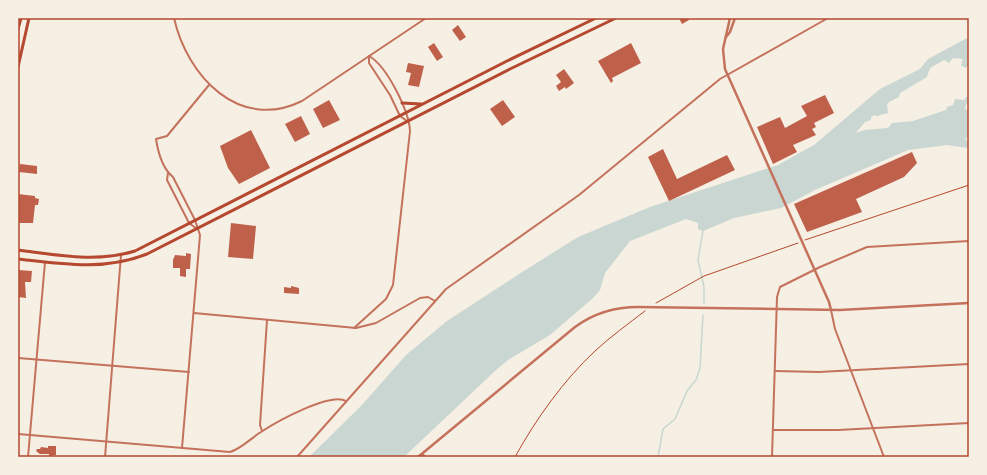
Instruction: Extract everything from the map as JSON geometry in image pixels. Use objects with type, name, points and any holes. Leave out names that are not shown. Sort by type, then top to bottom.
[{"type":"main road","points":[[18,29],[20,18]]},
{"type":"main road","points":[[18,66],[29,18]]},
{"type":"main road","points":[[18,250],[90,258],[121,255],[145,247],[189,223],[423,104],[596,18]]},
{"type":"main road","points":[[18,259],[83,266],[121,263],[147,254],[616,18]]},
{"type":"main road","points":[[402,103],[414,105],[423,104]]},
{"type":"main road","points":[[272,181],[276,189]]},
{"type":"street","points":[[174,18],[189,60],[209,85],[226,98],[243,105],[260,109],[278,108],[302,101],[426,18]]},
{"type":"street","points":[[730,18],[722,54],[727,74],[829,302],[834,329],[884,457]]},
{"type":"street","points":[[726,37],[730,32],[735,18]]},
{"type":"street","points":[[297,457],[435,300],[462,276],[585,190],[727,74],[828,18]]},
{"type":"street","points":[[354,328],[386,299],[392,287],[410,131],[407,113],[402,103],[376,60],[369,56]]},
{"type":"street","points":[[369,56],[369,63],[390,95],[400,116],[408,122]]},
{"type":"street","points":[[182,448],[200,235],[195,220],[173,177],[168,173],[158,150],[156,140],[167,136],[209,85]]},
{"type":"street","points":[[168,173],[167,180],[189,223],[197,229]]},
{"type":"street","points":[[772,457],[776,309],[780,287],[867,247],[969,241]]},
{"type":"street","points":[[105,457],[121,255]]},
{"type":"street","points":[[28,457],[45,262]]},
{"type":"street","points":[[194,313],[354,328],[376,323],[421,298],[428,297],[435,300]]},
{"type":"street","points":[[418,457],[582,322],[599,313],[615,308],[650,307],[831,310],[969,303]]},
{"type":"street","points":[[262,431],[260,425],[267,320]]},
{"type":"street","points":[[18,358],[189,372]]},
{"type":"street","points":[[775,371],[851,371],[969,364]]},
{"type":"street","points":[[18,434],[233,451],[262,431],[311,405],[339,399],[346,401]]},
{"type":"street","points":[[773,430],[813,431],[969,423]]},
{"type":"street","points":[[422,454],[425,457]]},
{"type":"path","points":[[515,457],[556,394],[595,351],[650,307],[704,276],[802,241],[969,185]]},
{"type":"shaded area","points":[[969,37],[969,65],[965,68],[961,65],[963,59],[953,58],[949,63],[944,60],[930,68],[927,77],[900,93],[899,97],[889,102],[887,105],[888,113],[871,117],[871,120],[865,122],[856,133],[864,130],[888,128],[892,123],[913,121],[946,110],[947,107],[953,105],[955,99],[964,100],[966,97],[969,97],[969,103],[966,104],[965,109],[969,110],[969,135],[965,140],[969,141],[968,148],[947,145],[908,150],[815,190],[781,208],[734,218],[703,231],[698,229],[698,223],[686,219],[630,241],[605,273],[600,290],[593,298],[550,335],[508,360],[496,370],[404,457],[309,457],[362,405],[406,355],[447,321],[527,269],[578,237],[650,207],[778,165],[814,145],[880,89],[920,69],[928,59]]},
{"type":"building","points":[[679,18],[688,18],[689,20],[682,24]]},
{"type":"building","points":[[458,25],[466,37],[460,41],[452,30]]},
{"type":"building","points":[[434,43],[443,57],[437,61],[428,47]]},
{"type":"building","points":[[631,43],[641,63],[612,78],[613,81],[611,83],[598,61]]},
{"type":"building","points":[[408,63],[424,66],[419,87],[408,85],[411,73],[406,72]]},
{"type":"building","points":[[564,69],[574,83],[566,89],[565,87],[559,91],[556,86],[561,82],[556,75]]},
{"type":"building","points":[[825,95],[834,113],[814,123],[816,127],[812,129],[816,135],[793,145],[797,152],[773,164],[757,127],[780,117],[785,128],[807,116],[801,106]]},
{"type":"building","points":[[329,100],[340,120],[323,128],[313,109]]},
{"type":"building","points":[[503,100],[515,117],[502,126],[490,109]]},
{"type":"building","points":[[301,116],[310,134],[295,142],[285,124]]},
{"type":"building","points":[[251,130],[270,168],[239,184],[228,168],[220,146]]},
{"type":"building","points":[[663,149],[677,179],[727,155],[735,170],[669,201],[648,157]]},
{"type":"building","points":[[912,152],[917,163],[904,177],[856,199],[862,212],[807,232],[794,204]]},
{"type":"building","points":[[20,164],[37,166],[37,174],[19,172]]},
{"type":"building","points":[[18,194],[35,196],[35,198],[39,199],[38,205],[35,205],[33,223],[18,223]]},
{"type":"building","points":[[231,223],[256,226],[253,259],[228,257]]},
{"type":"building","points":[[186,253],[191,254],[190,269],[186,269],[186,277],[180,276],[180,268],[173,268],[173,260],[175,255],[186,256]]},
{"type":"building","points":[[18,270],[32,271],[31,282],[25,282],[26,298],[18,297]]},
{"type":"building","points":[[291,286],[299,288],[299,294],[284,293],[284,287],[291,288]]},
{"type":"building","points":[[48,446],[56,446],[56,455],[49,456],[49,454],[40,454],[36,451],[41,447],[48,448]]},
{"type":"waterway","points":[[703,231],[698,260],[704,287],[704,303]]},
{"type":"waterway","points":[[658,457],[663,429],[675,419],[687,391],[696,380],[700,368],[703,315]]}]
